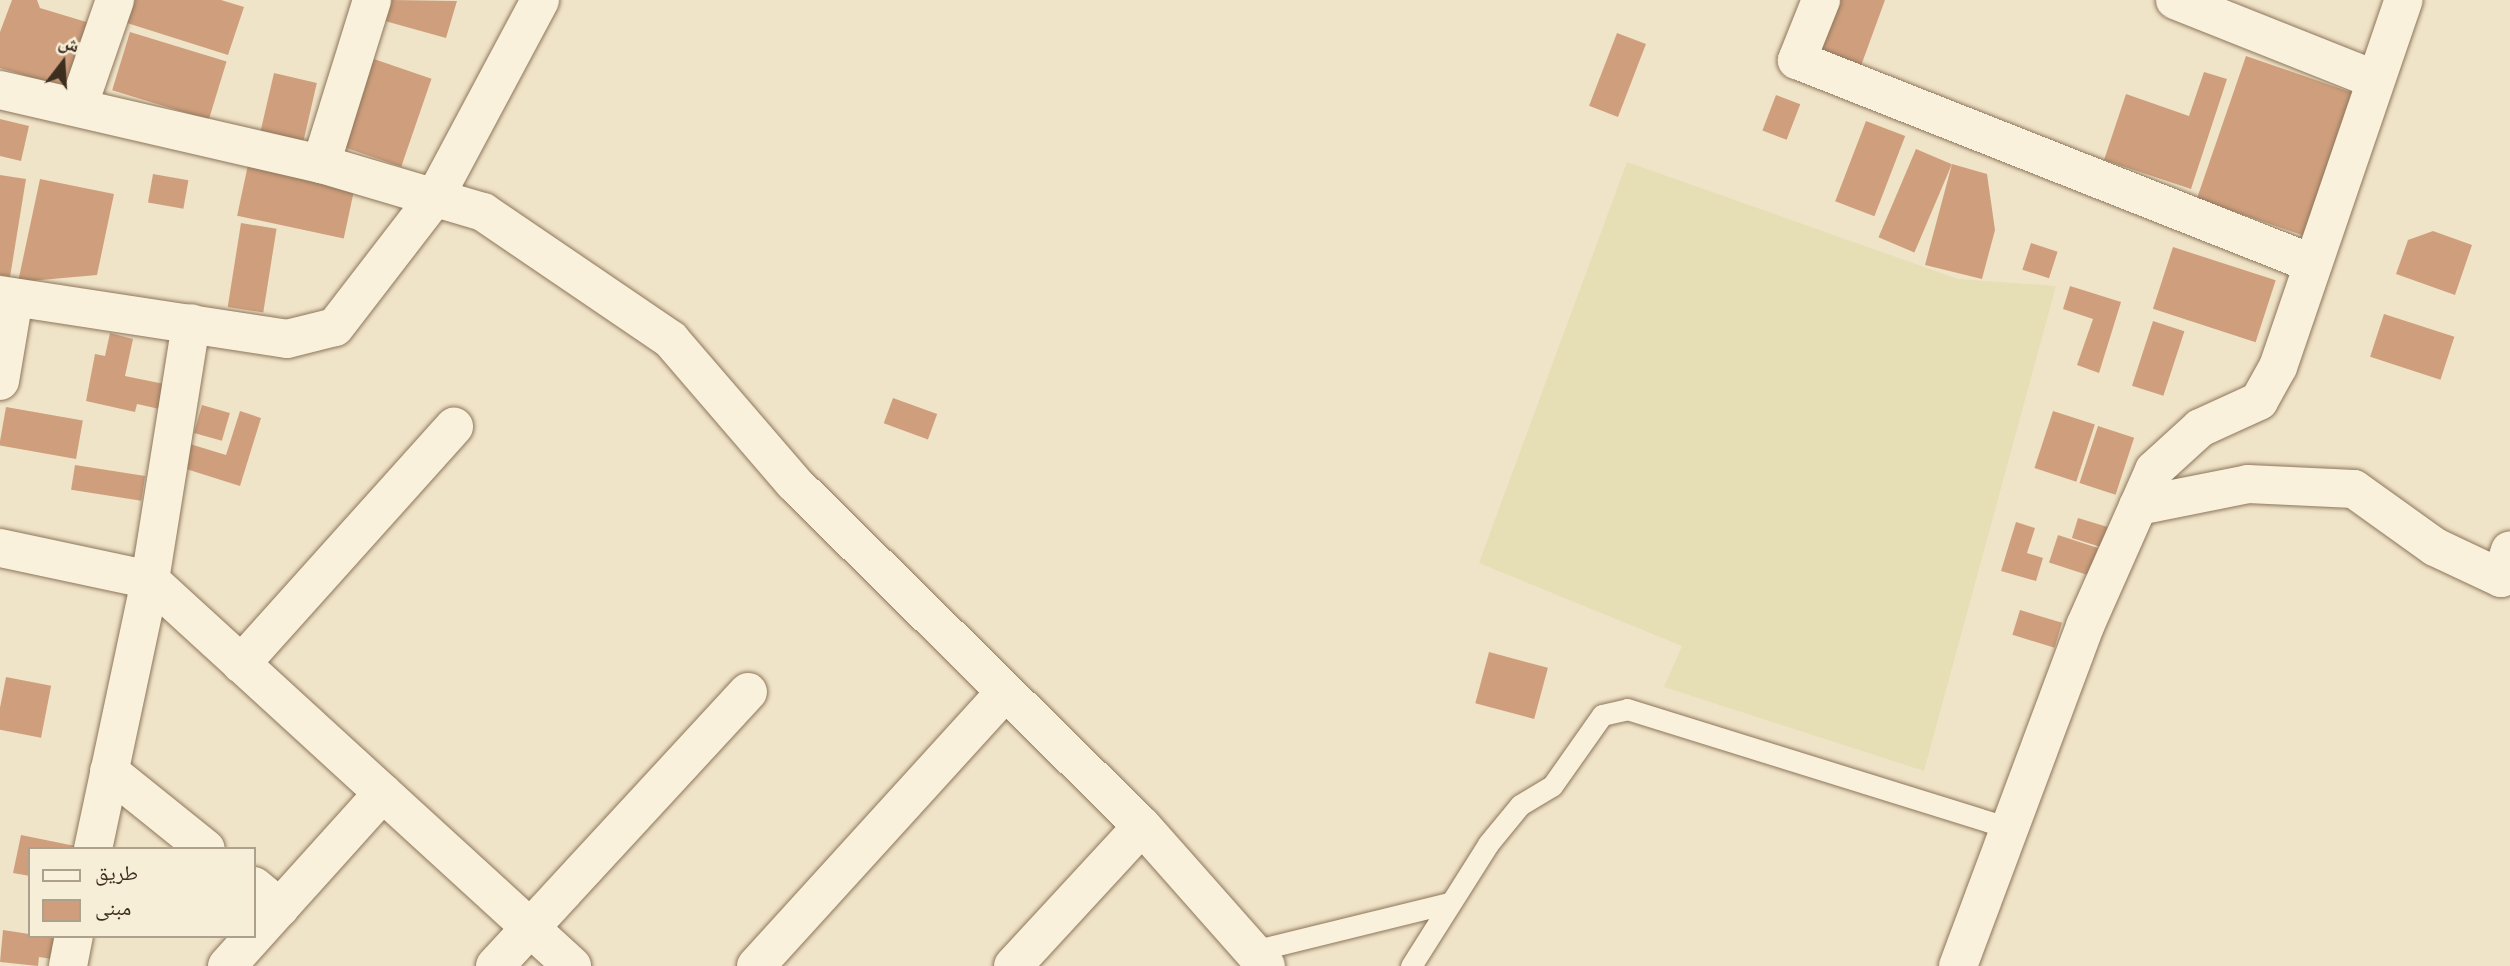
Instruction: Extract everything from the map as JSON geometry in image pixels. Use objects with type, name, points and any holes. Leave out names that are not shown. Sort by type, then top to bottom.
[{"type":"street","points":[[79,104],[115,0]]},
{"type":"street","points":[[321,164],[372,0]]},
{"type":"street","points":[[0,381],[7,297],[287,339],[335,327],[435,197],[540,0]]},
{"type":"street","points":[[1821,0],[1797,60],[2311,263]]},
{"type":"street","points":[[2175,0],[2376,80]]},
{"type":"street","points":[[1958,966],[2007,827],[2154,470],[2200,428],[2259,401],[2278,367],[2311,263],[2404,0]]},
{"type":"street","points":[[0,90],[79,104],[321,164],[483,212],[671,340],[793,483],[1142,826],[1258,959]]},
{"type":"street","points":[[93,847],[149,580],[191,323]]},
{"type":"street","points":[[241,664],[454,427]]},
{"type":"street","points":[[2138,506],[2248,484],[2354,489],[2435,547],[2507,568]]},
{"type":"street","points":[[0,548],[149,580],[572,966]]},
{"type":"street","points":[[495,966],[748,692]]},
{"type":"street","points":[[757,966],[1005,692]]},
{"type":"street","points":[[109,771],[204,847]]},
{"type":"street","points":[[256,916],[267,897],[383,793]]},
{"type":"street","points":[[1013,966],[1142,826]]},
{"type":"street","points":[[68,966],[74,938]]},
{"type":"street","points":[[227,966],[243,938]]},
{"type":"lane","points":[[1411,966],[1520,805],[1552,786],[1602,715],[1627,709],[2007,827]]},
{"type":"lane","points":[[1258,959],[1450,903],[1411,966]]},
{"type":"shaded area","points":[[1627,162],[1958,279],[2056,286],[1924,771],[1664,687],[1682,646],[1479,563]]},
{"type":"building","points":[[12,0],[37,0],[40,8],[93,24],[74,90],[0,68],[0,32]]},
{"type":"building","points":[[135,0],[221,0],[244,7],[228,55],[127,23]]},
{"type":"building","points":[[391,0],[457,1],[446,38],[385,21]]},
{"type":"building","points":[[1840,0],[1885,0],[1858,74],[1818,59]]},
{"type":"building","points":[[130,32],[227,62],[209,120],[112,90]]},
{"type":"building","points":[[1617,33],[1646,44],[1618,117],[1589,106]]},
{"type":"building","points":[[2246,56],[2360,95],[2311,238],[2197,199]]},
{"type":"building","points":[[371,58],[432,79],[401,167],[341,146]]},
{"type":"building","points":[[2204,72],[2227,79],[2191,189],[2104,160],[2126,94],[2189,116]]},
{"type":"building","points":[[274,73],[317,83],[303,144],[260,134]]},
{"type":"building","points":[[1776,95],[1800,104],[1787,140],[1762,130]]},
{"type":"building","points":[[0,119],[29,126],[21,161],[0,156]]},
{"type":"building","points":[[1866,121],[1905,136],[1874,216],[1835,201]]},
{"type":"building","points":[[1916,149],[1952,164],[1914,253],[1878,237]]},
{"type":"building","points":[[249,160],[356,183],[344,238],[237,216]]},
{"type":"building","points":[[1952,164],[1987,174],[1995,230],[1982,279],[1925,265]]},
{"type":"building","points":[[153,174],[188,180],[183,209],[148,203]]},
{"type":"building","points":[[0,175],[26,179],[10,277],[0,275]]},
{"type":"building","points":[[40,179],[114,194],[97,275],[18,282]]},
{"type":"building","points":[[241,223],[277,229],[263,313],[228,307]]},
{"type":"building","points":[[2433,231],[2472,245],[2455,295],[2396,274],[2408,240]]},
{"type":"building","points":[[2031,243],[2058,252],[2049,278],[2022,270]]},
{"type":"building","points":[[2173,247],[2276,280],[2256,342],[2153,309]]},
{"type":"building","points":[[2070,286],[2121,302],[2099,373],[2077,365],[2093,319],[2063,309]]},
{"type":"building","points":[[2384,314],[2454,337],[2440,380],[2370,357]]},
{"type":"building","points":[[2153,321],[2184,331],[2163,396],[2132,386]]},
{"type":"building","points":[[110,333],[133,339],[125,376],[169,385],[164,410],[137,404],[135,412],[86,401],[95,354],[105,356]]},
{"type":"building","points":[[893,398],[937,414],[928,439],[884,423]]},
{"type":"building","points":[[202,405],[230,413],[222,441],[194,433]]},
{"type":"building","points":[[6,407],[83,421],[76,459],[0,446]]},
{"type":"building","points":[[240,411],[261,418],[240,486],[183,468],[190,444],[226,455]]},
{"type":"building","points":[[2053,411],[2095,425],[2076,482],[2034,468]]},
{"type":"building","points":[[2098,426],[2134,438],[2116,495],[2079,483]]},
{"type":"building","points":[[75,465],[145,476],[141,501],[71,490]]},
{"type":"building","points":[[2078,518],[2108,527],[2102,547],[2072,538]]},
{"type":"building","points":[[2016,522],[2035,528],[2027,553],[2043,558],[2036,581],[2001,571]]},
{"type":"building","points":[[2058,535],[2098,548],[2089,576],[2049,563]]},
{"type":"building","points":[[2020,610],[2062,623],[2054,648],[2012,635]]},
{"type":"building","points":[[1489,652],[1548,668],[1534,719],[1475,703]]},
{"type":"building","points":[[6,677],[51,686],[41,738],[0,730],[0,708]]},
{"type":"building","points":[[21,835],[80,847],[28,847],[28,876],[13,873]]},
{"type":"building","points":[[3,930],[28,934],[28,938],[62,939],[59,960],[39,957],[38,966],[0,962]]}]
